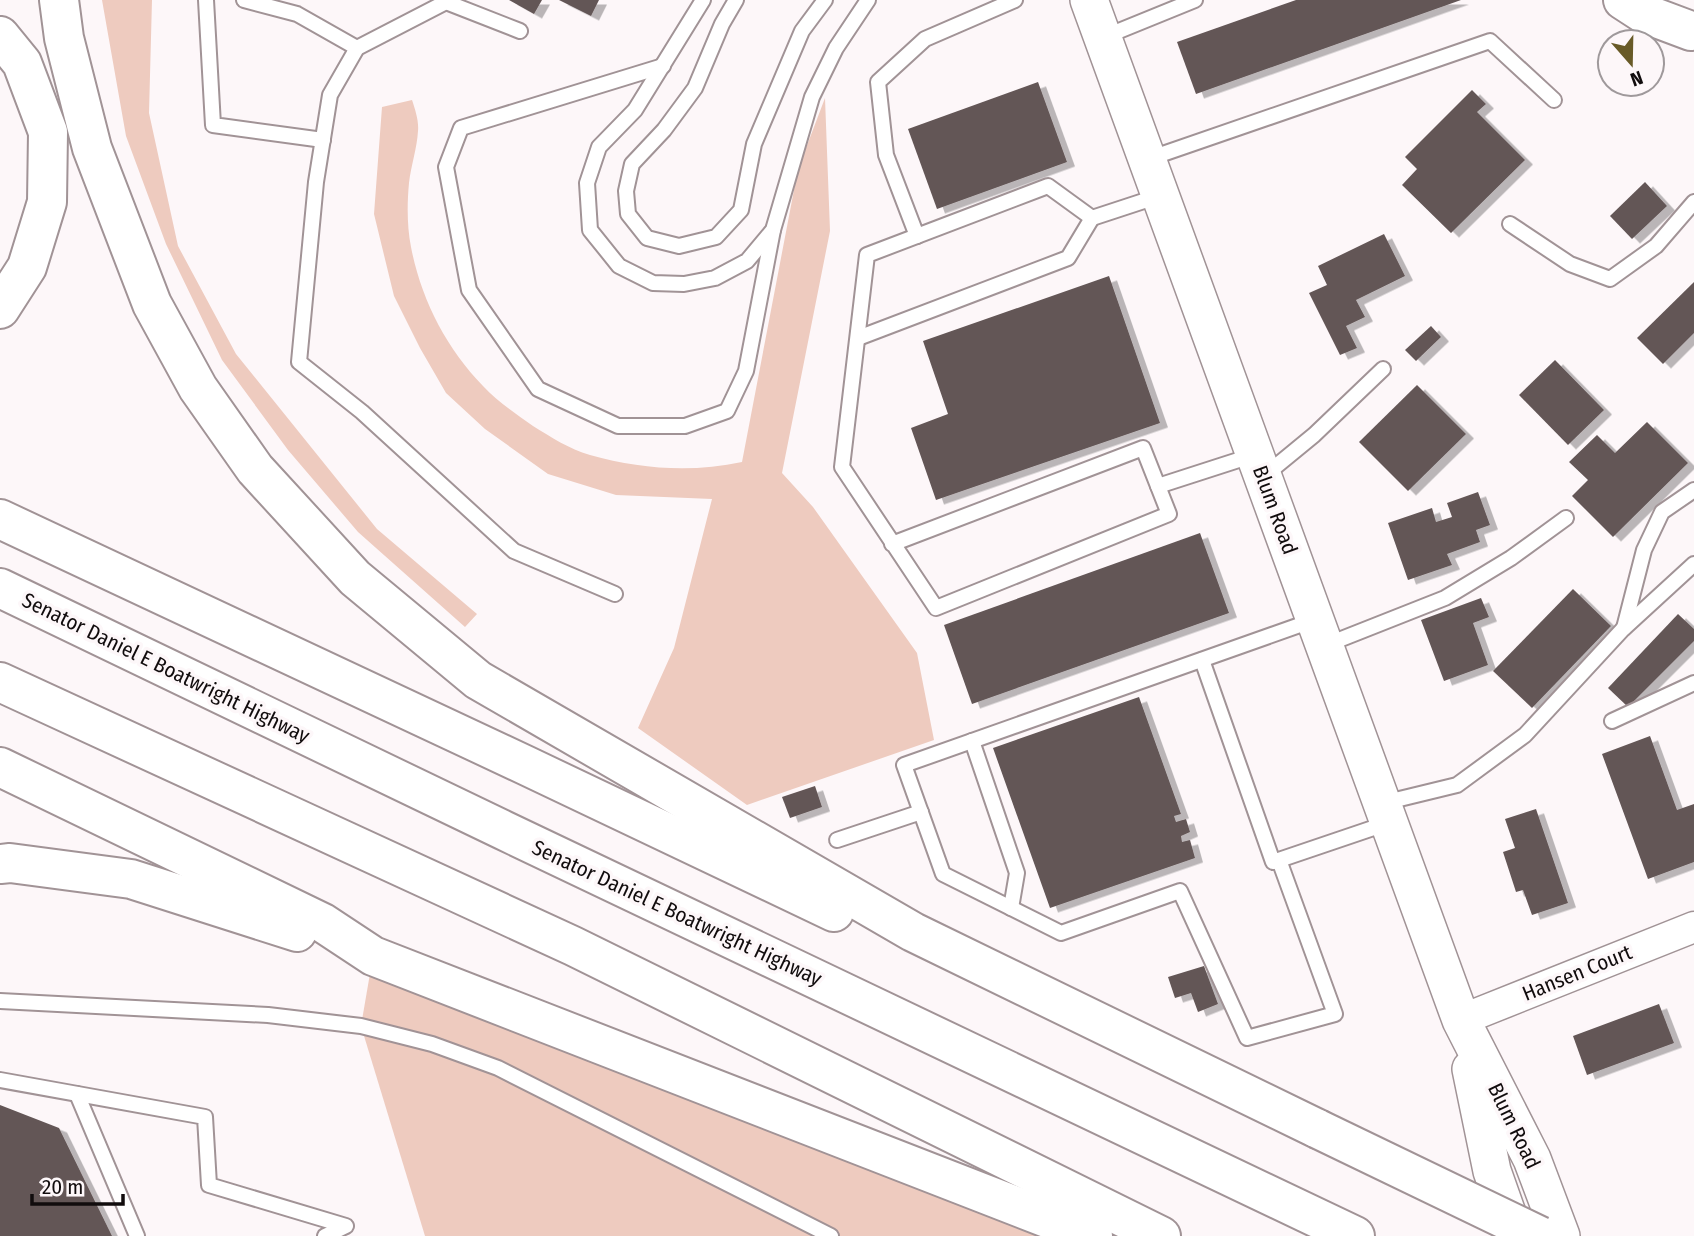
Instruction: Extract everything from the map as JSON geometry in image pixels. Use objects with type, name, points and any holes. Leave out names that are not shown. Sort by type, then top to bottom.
[{"type":"main road","points":[[59,0],[64,38],[92,148],[152,304],[198,387],[255,469],[355,578],[478,680],[913,932],[1539,1236]]},
{"type":"main road","points":[[1623,0],[1643,13],[1692,32]]},
{"type":"main road","points":[[1667,0],[1692,32]]},
{"type":"main road","points":[[0,36],[22,63],[48,132],[47,202],[27,267],[0,309]]},
{"type":"main road","points":[[0,519],[857,923],[913,932]]},
{"type":"main road","name":"Senator Daniel E Boatwright Highway","points":[[0,588],[1355,1236]]},
{"type":"main road","points":[[0,682],[573,946],[1161,1236]]},
{"type":"main road","points":[[0,767],[323,923],[373,956]]},
{"type":"main road","points":[[0,864],[10,863],[131,879],[373,956],[1093,1236]]},
{"type":"street","name":"Blum Road","points":[[1089,0],[1461,1020],[1532,1159],[1561,1236]]},
{"type":"street","name":"Hansen Court","points":[[1461,1020],[1694,927]]},
{"type":"street","name":"Blum Road","points":[[1461,1020],[1492,1171],[1515,1236]]},
{"type":"lane","points":[[206,0],[213,125],[323,140]]},
{"type":"lane","points":[[244,0],[297,14],[357,48]]},
{"type":"lane","points":[[703,0],[635,110],[599,147],[587,183],[590,230],[619,266],[653,283],[684,284],[715,278],[747,261],[773,230]]},
{"type":"lane","points":[[736,0],[722,24],[695,88],[664,130],[632,164],[626,191],[628,214],[647,238],[679,246],[716,237],[741,211],[754,144],[802,32],[825,0]]},
{"type":"lane","points":[[663,66],[461,128],[446,167],[469,290],[538,388],[618,426],[685,426],[727,411],[746,371],[773,230],[812,97],[836,48],[868,0]]},
{"type":"lane","points":[[917,236],[886,155],[878,82],[926,39],[1014,0]]},
{"type":"lane","points":[[1103,38],[1195,0]]},
{"type":"lane","points":[[520,31],[447,1],[357,48],[330,95],[316,182],[299,362],[362,412],[514,551],[615,594]]},
{"type":"lane","points":[[1147,159],[1490,41],[1555,100]]},
{"type":"lane","points":[[892,544],[1143,448],[1169,514],[936,608],[892,544],[842,467],[867,255],[1048,186],[1092,218]]},
{"type":"lane","points":[[858,338],[1068,258],[1092,218],[1160,195]]},
{"type":"lane","points":[[1510,224],[1570,264],[1610,279],[1656,246],[1694,202]]},
{"type":"lane","points":[[1158,486],[1259,466],[1314,435],[1383,369]]},
{"type":"lane","points":[[1623,629],[1644,550],[1662,512],[1694,490]]},
{"type":"lane","points":[[1279,860],[1335,1014],[1247,1038],[1180,891],[1061,933],[943,874],[904,765],[1202,660],[1445,598],[1511,558],[1566,518]]},
{"type":"lane","points":[[1202,660],[1273,862],[1457,785],[1525,735],[1623,629],[1694,564]]},
{"type":"lane","points":[[1612,721],[1694,683]]},
{"type":"lane","points":[[972,741],[1017,873],[1011,908]]},
{"type":"lane","points":[[837,840],[921,812]]},
{"type":"lane","points":[[0,1001],[268,1015],[361,1026],[432,1044],[510,1073],[831,1236]]},
{"type":"lane","points":[[0,1080],[205,1117],[209,1185],[346,1226],[325,1236]]},
{"type":"lane","points":[[77,1094],[136,1236]]},
{"type":"shaded area","points":[[102,0],[152,0],[149,113],[178,246],[236,354],[377,529],[477,614],[465,627],[358,532],[288,450],[222,360],[166,244],[126,136]]},
{"type":"shaded area","points":[[825,98],[830,231],[782,473],[813,507],[917,653],[934,740],[747,805],[638,728],[674,648],[712,499],[616,495],[548,474],[485,429],[446,393],[394,296],[374,214],[382,107],[412,100],[418,127],[408,191],[408,223],[415,266],[437,322],[458,356],[488,392],[533,426],[590,455],[628,464],[704,468],[742,462],[798,169]]},
{"type":"shaded area","points":[[373,956],[1093,1236],[425,1236],[361,1026]]},
{"type":"building","points":[[509,0],[542,0],[534,14]]},
{"type":"building","points":[[559,0],[599,0],[591,16]]},
{"type":"building","points":[[1296,0],[1461,0],[1196,94],[1177,42]]},
{"type":"building","points":[[1038,82],[1067,162],[937,209],[908,129]]},
{"type":"building","points":[[1472,90],[1486,104],[1477,112],[1525,160],[1451,233],[1402,185],[1417,169],[1405,157]]},
{"type":"building","points":[[1645,182],[1667,206],[1632,239],[1610,216]]},
{"type":"building","points":[[1384,234],[1405,276],[1356,300],[1365,317],[1346,326],[1357,348],[1340,355],[1309,293],[1327,285],[1318,266]]},
{"type":"building","points":[[1109,276],[1160,423],[936,500],[911,428],[948,414],[923,341]]},
{"type":"building","points":[[1694,282],[1694,333],[1663,364],[1637,338]]},
{"type":"building","points":[[1431,326],[1441,337],[1416,361],[1405,350]]},
{"type":"building","points":[[1555,360],[1604,410],[1568,445],[1519,395]]},
{"type":"building","points":[[1417,385],[1466,434],[1408,491],[1359,442]]},
{"type":"building","points":[[1647,422],[1688,463],[1613,537],[1572,496],[1588,480],[1569,462],[1597,435],[1615,453]]},
{"type":"building","points":[[1478,492],[1490,525],[1476,530],[1480,542],[1447,554],[1452,565],[1408,580],[1388,523],[1432,508],[1436,522],[1452,517],[1447,503]]},
{"type":"building","points":[[1200,533],[1229,613],[972,704],[944,625]]},
{"type":"building","points":[[1573,589],[1611,626],[1532,708],[1493,671]]},
{"type":"building","points":[[1481,598],[1489,617],[1473,623],[1488,665],[1444,681],[1421,620]]},
{"type":"building","points":[[1678,614],[1694,629],[1694,641],[1628,707],[1608,688]]},
{"type":"building","points":[[1139,697],[1181,814],[1174,816],[1176,822],[1186,819],[1190,832],[1181,836],[1182,842],[1190,840],[1195,858],[1050,908],[993,748]]},
{"type":"building","points":[[1650,736],[1677,810],[1694,804],[1694,862],[1648,879],[1602,754]]},
{"type":"building","points":[[815,786],[822,807],[790,818],[782,797]]},
{"type":"building","points":[[1536,809],[1568,903],[1532,915],[1523,890],[1516,892],[1503,852],[1515,848],[1505,819]]},
{"type":"building","points":[[1204,966],[1218,1004],[1198,1012],[1191,993],[1175,998],[1168,977]]},
{"type":"building","points":[[1659,1004],[1674,1043],[1587,1075],[1573,1036]]},
{"type":"building","points":[[0,1105],[59,1128],[112,1236],[0,1236]]}]
